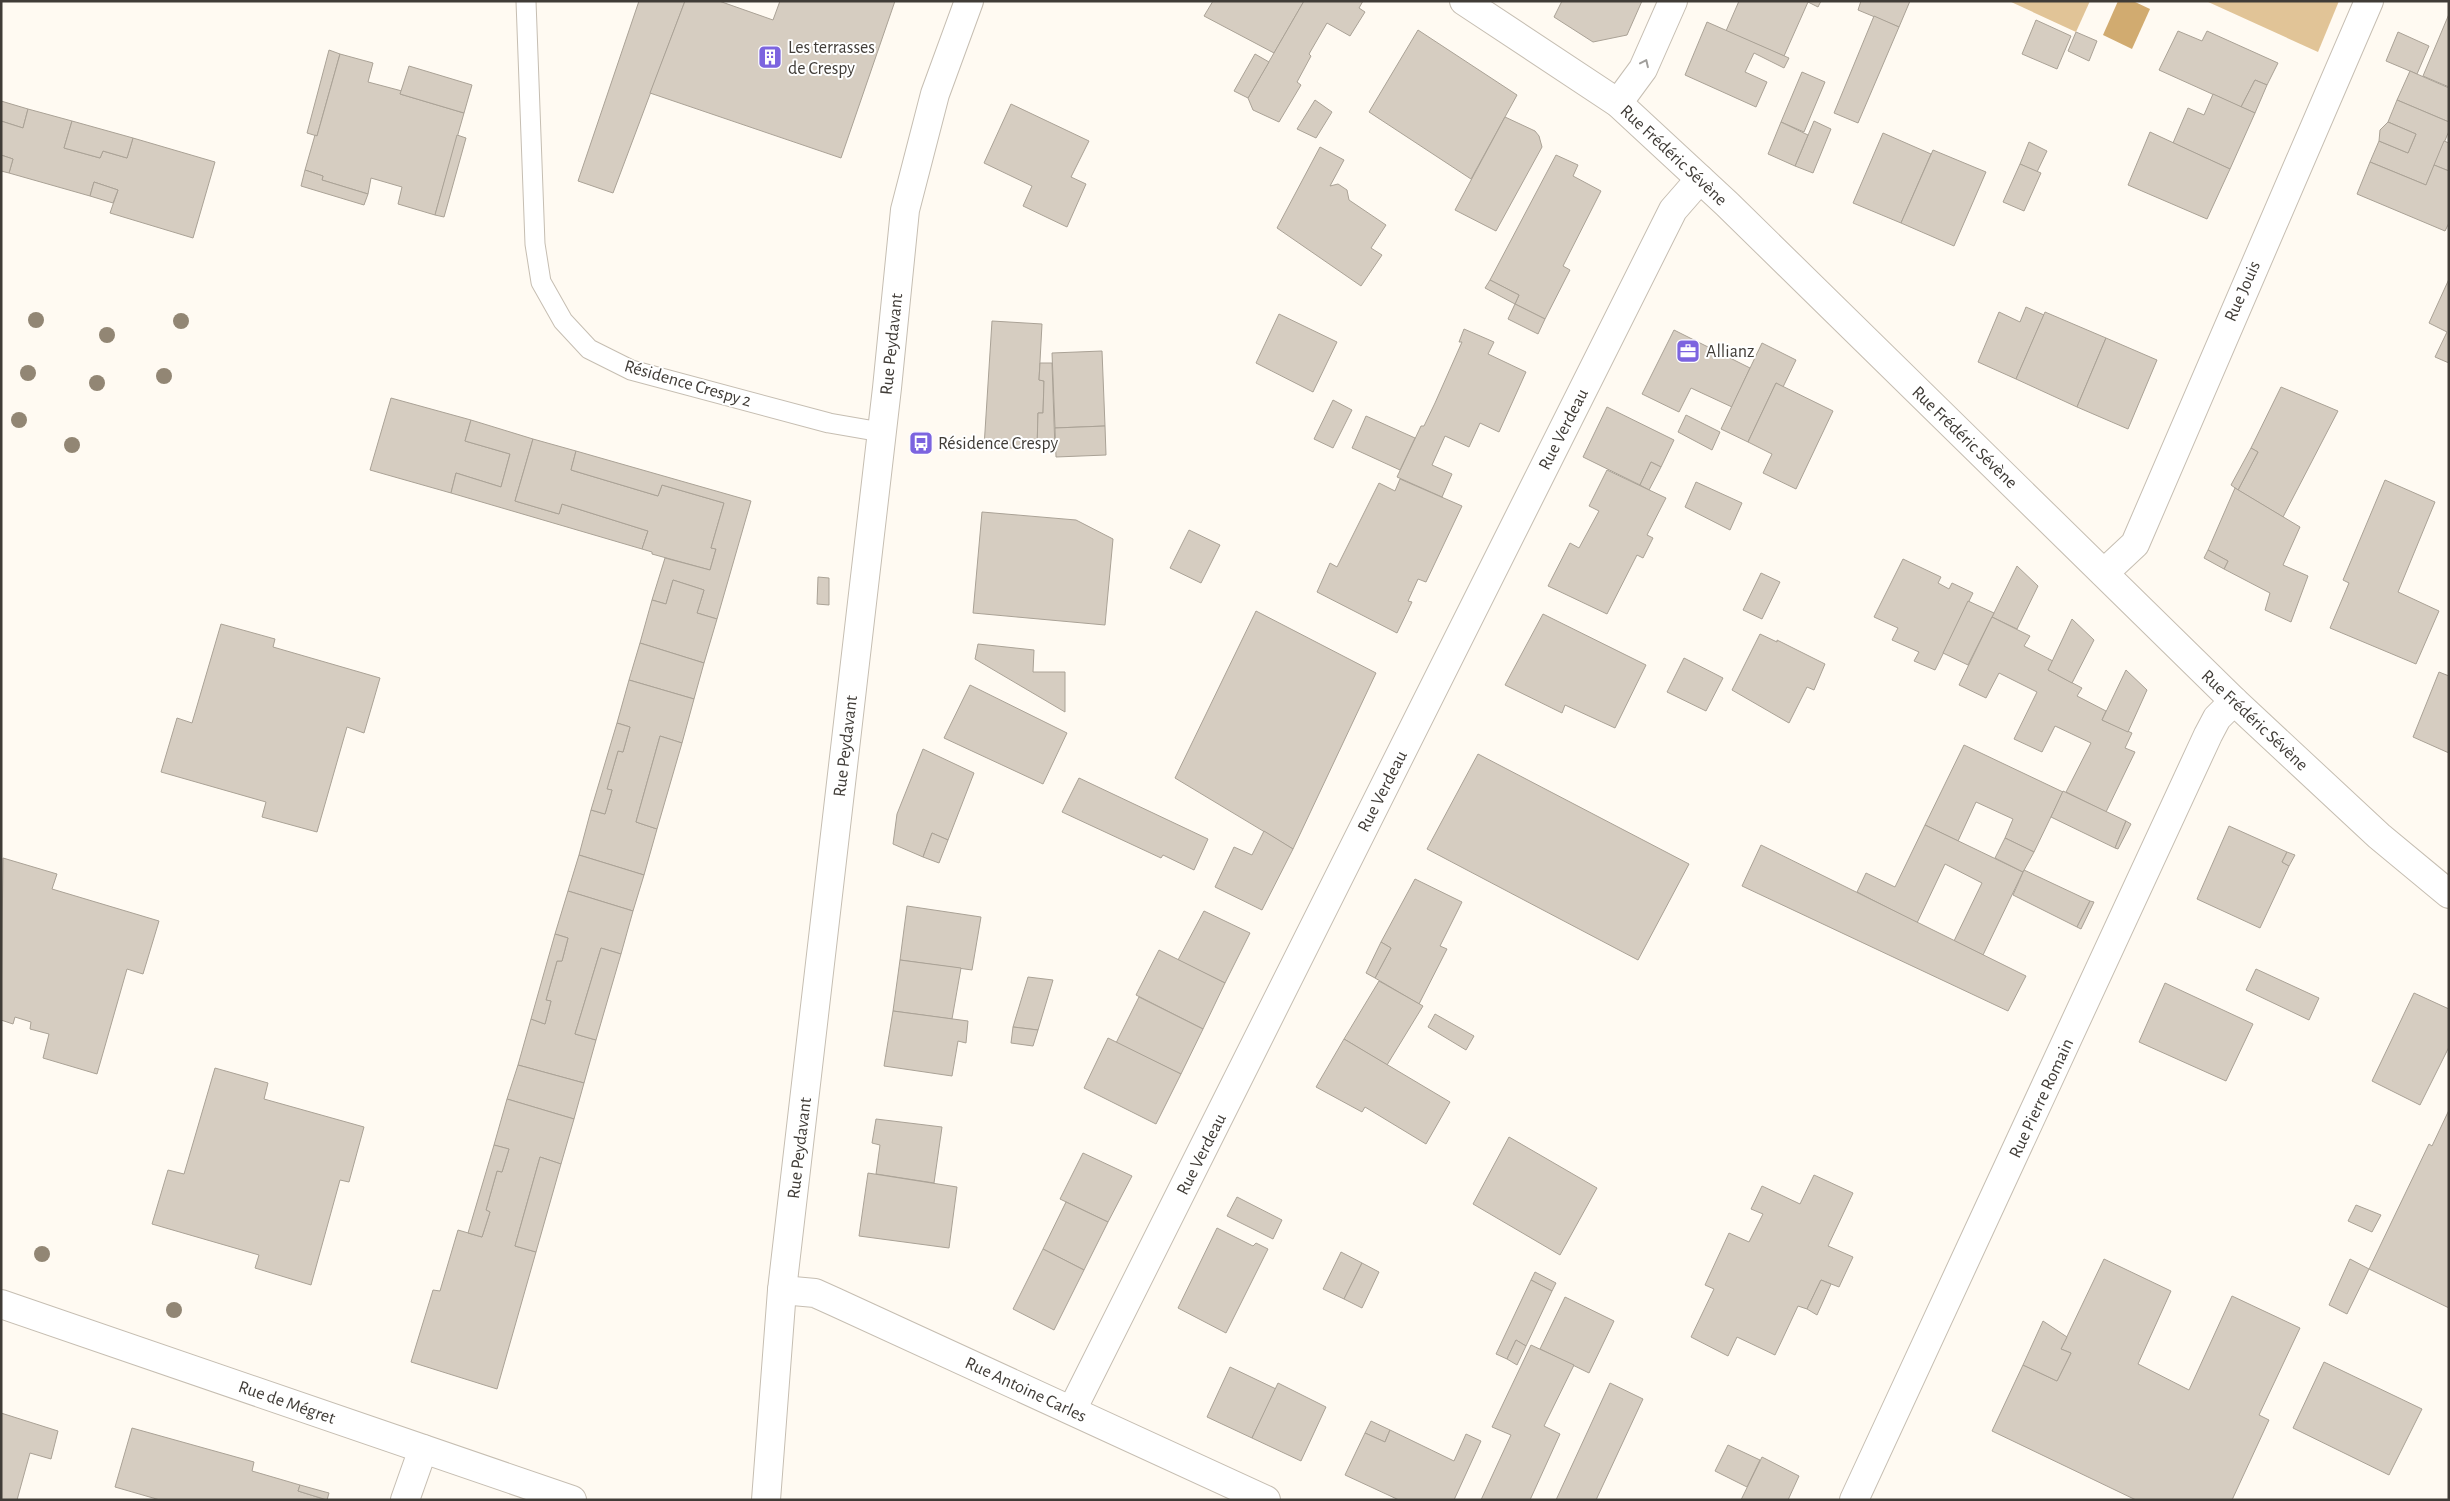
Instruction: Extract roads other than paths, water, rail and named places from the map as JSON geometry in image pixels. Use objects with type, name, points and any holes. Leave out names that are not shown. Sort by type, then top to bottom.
[{"type":"street","name":"Rue Peydavant","points":[[766,1500],[782,1290],[906,210],[935,94],[970,1]]},
{"type":"street","name":"Rue Frédéric Sévène","points":[[1464,1],[1618,103],[1700,178],[2234,702],[2380,836],[2449,894]]},
{"type":"street","points":[[1618,103],[1643,69],[1672,1]]},
{"type":"street","name":"Rue Jouis","points":[[2104,573],[2134,544],[2369,1]]},
{"type":"street","name":"Rue Verdeau","points":[[1072,1410],[1673,210],[1700,178]]},
{"type":"street","name":"Rue Pierre Romain","points":[[1854,1500],[2216,718],[2234,702]]},
{"type":"street","name":"Rue Antoine Carles","points":[[782,1290],[815,1293],[1266,1500]]},
{"type":"street","name":"Rue de Mégret","points":[[1,1304],[572,1500]]},
{"type":"street","points":[[405,1500],[423,1449]]},
{"type":"lane","name":"Résidence Crespy 2","points":[[526,1],[535,244],[541,282],[563,321],[589,349],[631,370],[829,423],[881,432]]},
{"type":"place","name":"Les terrasses de Crespy","points":[[770,57]]},
{"type":"place","name":"Allianz","points":[[1688,351]]},
{"type":"place","name":"Résidence Crespy","points":[[921,443]]}]
